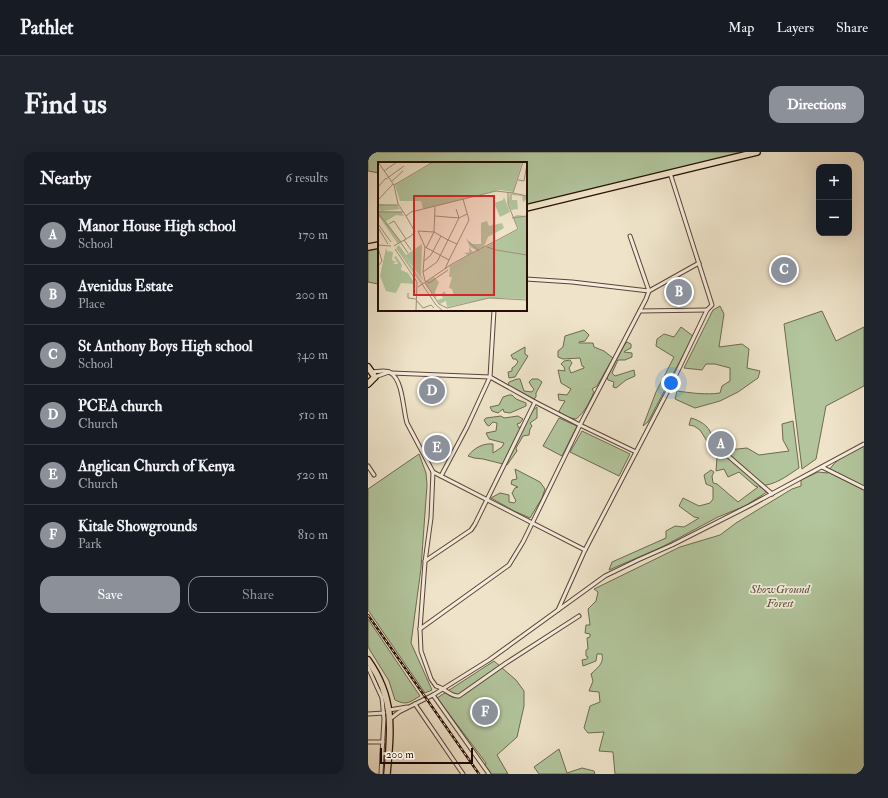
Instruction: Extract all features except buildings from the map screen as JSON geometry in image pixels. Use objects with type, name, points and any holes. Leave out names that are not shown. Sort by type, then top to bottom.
[{"type":"highway","points":[[527,208],[757,152]]},
{"type":"highway","points":[[368,248],[378,245]]},
{"type":"highway","points":[[368,384],[370,375]]},
{"type":"highway","points":[[368,660],[384,689],[386,712],[390,719],[390,732],[385,753],[387,774]]},
{"type":"street","points":[[557,612],[585,550],[672,383],[707,310],[712,305],[670,173]]},
{"type":"street","points":[[420,629],[509,565],[533,523],[580,425],[649,291],[630,236]]},
{"type":"street","points":[[527,280],[572,282],[649,291],[699,263]]},
{"type":"street","points":[[640,311],[707,310]]},
{"type":"street","points":[[441,476],[467,427],[490,377],[494,311]]},
{"type":"street","points":[[370,375],[390,373],[490,377],[535,402],[636,452]]},
{"type":"street","points":[[370,375],[390,373]]},
{"type":"street","points":[[390,373],[401,392],[404,415],[407,423],[433,472],[431,518],[425,562],[420,629],[421,651],[431,679],[436,686],[444,688],[454,696],[458,696],[579,616]]},
{"type":"street","points":[[425,562],[471,530],[535,402]]},
{"type":"street","points":[[712,442],[772,494]]},
{"type":"street","points":[[390,719],[399,712],[433,695],[512,644],[605,576],[672,545],[772,494],[864,444]]},
{"type":"street","points":[[368,466],[374,475]]},
{"type":"street","points":[[822,466],[864,488]]},
{"type":"street","points":[[433,472],[585,550]]},
{"type":"street","points":[[368,667],[382,698],[386,712],[383,742],[385,753],[381,774]]},
{"type":"street","points":[[433,695],[489,774]]},
{"type":"street","points":[[415,704],[463,774]]},
{"type":"street","points":[[368,714],[409,707]]},
{"type":"street","points":[[368,742],[383,742]]},
{"type":"green space","points":[[368,152],[744,152],[527,208],[527,162],[378,162],[378,173],[368,171]]},
{"type":"green space","points":[[378,248],[378,284],[368,282],[368,251]]},
{"type":"green space","points":[[720,306],[724,314],[719,347],[742,344],[749,349],[747,368],[760,371],[758,378],[738,392],[720,401],[695,408],[675,399],[677,391],[715,394],[720,393],[722,386],[730,381],[730,368],[715,364],[706,364],[702,370],[684,368],[713,310]]},
{"type":"green space","points":[[822,311],[836,341],[864,327],[864,386],[826,406],[816,459],[802,469],[784,324]]},
{"type":"green space","points":[[681,327],[693,336],[648,422],[643,426],[656,392],[674,357],[656,346],[657,339],[664,334],[674,337]]},
{"type":"green space","points":[[584,330],[589,335],[585,341],[579,343],[593,343],[594,347],[604,351],[613,358],[597,386],[592,389],[594,392],[586,407],[576,419],[565,417],[559,411],[565,401],[559,400],[558,394],[567,395],[571,389],[561,383],[558,370],[565,371],[561,364],[564,361],[570,360],[572,363],[569,368],[571,373],[584,367],[582,366],[580,358],[563,359],[558,357],[558,351],[563,347],[565,336]]},
{"type":"green space","points":[[627,342],[631,344],[631,348],[624,352],[632,353],[632,357],[625,360],[618,360],[612,373],[615,376],[634,370],[635,376],[626,380],[616,388],[613,387],[614,382],[608,380],[607,377]]},
{"type":"green space","points":[[525,347],[525,354],[528,356],[515,377],[509,378],[508,372],[512,371],[512,368],[518,362],[516,359],[513,359],[511,355]]},
{"type":"green space","points":[[520,379],[524,391],[532,392],[534,389],[529,382],[532,379],[538,379],[542,382],[534,399],[508,385],[509,382]]},
{"type":"green space","points":[[512,395],[516,399],[526,403],[526,406],[510,413],[504,412],[503,409],[498,413],[492,411],[490,407],[499,405],[503,397]]},
{"type":"green space","points":[[537,407],[537,418],[530,423],[532,426],[529,435],[523,436],[516,448],[517,451],[507,465],[468,456],[476,448],[486,444],[493,444],[493,453],[502,447],[504,443],[489,439],[486,433],[496,431],[497,423],[493,422],[489,426],[484,420],[486,418],[518,416],[523,419],[517,424],[519,428],[527,421],[532,411]]},
{"type":"green space","points":[[559,418],[577,426],[562,456],[543,446]]},
{"type":"green space","points":[[691,418],[697,420],[708,428],[711,434],[720,436],[728,450],[747,448],[759,455],[789,451],[783,440],[782,424],[793,421],[799,468],[775,482],[759,486],[767,492],[745,506],[718,517],[662,547],[609,570],[612,562],[666,538],[666,531],[675,526],[684,527],[699,518],[694,517],[679,506],[683,498],[699,506],[710,503],[713,499],[713,487],[706,484],[704,475],[711,470],[714,472],[712,476],[713,483],[717,484],[738,502],[758,487],[739,472],[728,477],[724,469],[716,471],[717,457],[700,430],[689,425]]},
{"type":"green space","points":[[582,431],[630,454],[619,476],[570,452]]},
{"type":"green space","name":"ShowGround Forest","points":[[864,446],[864,774],[615,774],[613,752],[599,751],[604,732],[588,733],[584,728],[590,706],[600,702],[599,692],[589,691],[593,681],[591,674],[601,663],[602,654],[597,654],[596,661],[583,666],[582,660],[587,659],[588,657],[586,656],[586,650],[588,649],[587,638],[590,637],[590,634],[585,633],[586,625],[590,625],[588,609],[596,601],[598,592],[594,589],[680,547],[720,535],[736,523],[792,489],[801,486],[801,480],[818,472],[828,473],[834,463]]},
{"type":"green space","points":[[419,454],[426,473],[427,485],[421,568],[411,643],[432,690],[425,693],[368,610],[368,489]]},
{"type":"green space","points":[[515,469],[540,482],[545,489],[542,498],[530,518],[491,498],[500,493],[509,495],[509,502],[514,503],[516,501],[512,493],[515,488],[518,487],[511,484],[512,480],[517,479]]},
{"type":"green space","points":[[368,619],[420,696],[406,703],[395,700],[389,681],[368,647]]},
{"type":"green space","points":[[494,661],[516,680],[524,691],[524,706],[517,737],[497,755],[508,774],[491,774],[485,766],[486,763],[437,698]]},
{"type":"green space","points":[[559,749],[567,773],[582,768],[594,771],[595,774],[539,774],[534,767]]},
{"type":"railway","points":[[368,615],[479,774]]},
{"type":"place","name":"St Anthony Boys High school","points":[[784,270]]},
{"type":"place","name":"Avenidus Estate","points":[[679,292]]},
{"type":"place","name":"PCEA church","points":[[432,391]]},
{"type":"place","name":"Manor House High school","points":[[721,444]]},
{"type":"place","name":"Anglican Church of Kenya","points":[[437,448]]},
{"type":"place","name":"Kitale Showgrounds","points":[[485,712]]}]
